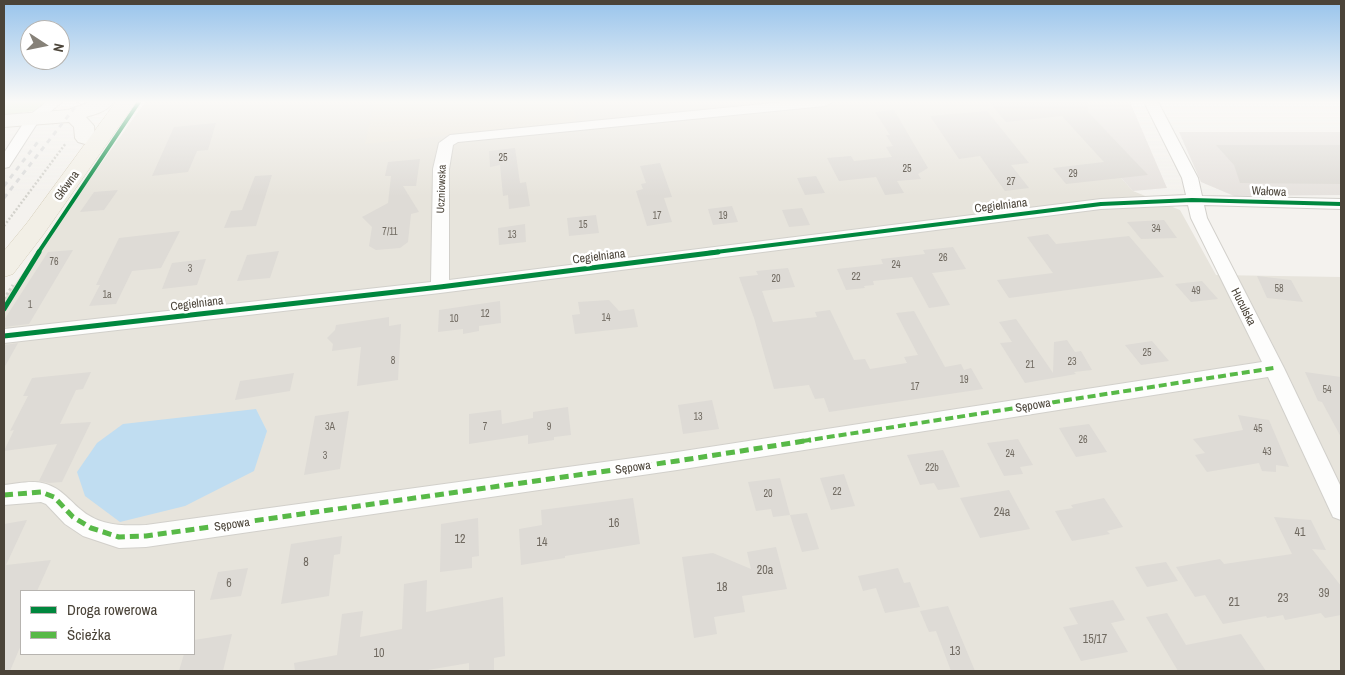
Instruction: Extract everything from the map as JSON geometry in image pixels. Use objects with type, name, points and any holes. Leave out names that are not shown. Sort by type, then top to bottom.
[{"type":"main road","name":"Główna","points":[[4,252],[81,134]]},
{"type":"main road","name":"Główna","points":[[15,277],[41,221],[104,134]]},
{"type":"street","points":[[4,164],[24,134]]},
{"type":"street","points":[[76,139],[79,134]]},
{"type":"street","name":"Uczniowska","points":[[440,286],[441,169],[446,143],[456,138],[502,134]]},
{"type":"street","name":"Huculska","points":[[1167,134],[1190,178],[1199,218],[1274,368],[1341,510]]},
{"type":"street","name":"Cegielniana","points":[[4,336],[440,286],[1101,204],[1196,199]]},
{"type":"street","name":"Wałowa","points":[[1196,199],[1341,204]]},
{"type":"street","name":"Sępowa","points":[[4,495],[40,492],[54,497],[74,517],[91,528],[119,537],[146,536],[677,462],[1274,368]]},
{"type":"path","points":[[4,226],[76,139]]},
{"type":"path","points":[[6,301],[15,277]]},
{"type":"shaded area","points":[[122,134],[1081,134],[1133,191],[1180,210],[1216,275],[1341,277],[1341,671],[4,671],[4,299]]},
{"type":"shaded area","points":[[367,134],[466,134],[365,144]]},
{"type":"shaded area","points":[[1081,134],[1144,134],[1167,188],[1133,191]]},
{"type":"shaded area","points":[[1180,134],[1341,134],[1341,195],[1234,196],[1201,182]]},
{"type":"water","points":[[256,409],[267,431],[254,471],[185,506],[120,522],[85,496],[77,472],[97,443],[123,424]]},
{"type":"building","points":[[171,134],[213,134],[208,150],[197,151],[188,172],[152,176]]},
{"type":"building","points":[[889,134],[908,134],[928,168],[918,174],[921,179],[897,181],[904,193],[885,195],[876,177],[839,181],[827,158],[851,156],[854,161],[892,157],[886,147],[893,146],[886,135],[890,135]]},
{"type":"building","points":[[942,134],[1005,134],[1029,163],[1011,165],[1029,188],[1005,191],[980,156],[959,159]]},
{"type":"building","points":[[1078,134],[1108,134],[1148,175],[1066,184],[1053,168],[1104,162]]},
{"type":"building","points":[[1216,145],[1341,145],[1341,184],[1240,183],[1234,165]]},
{"type":"building","points":[[515,148],[520,183],[526,182],[530,206],[509,209],[508,195],[503,196],[500,165],[490,167],[489,151]]},
{"type":"building","points":[[420,159],[416,186],[403,186],[419,212],[411,214],[408,242],[400,248],[376,250],[369,246],[372,227],[362,217],[388,203],[391,176],[385,176],[388,162]]},
{"type":"building","points":[[660,163],[672,197],[664,198],[672,222],[647,226],[636,191],[643,189],[641,184],[646,183],[640,166]]},
{"type":"building","points":[[272,175],[256,226],[224,228],[231,211],[242,210],[255,176]]},
{"type":"building","points":[[816,176],[825,193],[805,195],[797,178]]},
{"type":"building","points":[[118,190],[104,210],[80,212],[94,192]]},
{"type":"building","points":[[732,206],[738,222],[713,225],[708,209]]},
{"type":"building","points":[[802,208],[810,225],[789,227],[782,210]]},
{"type":"building","points":[[596,215],[599,233],[569,236],[567,218]]},
{"type":"building","points":[[1164,220],[1177,238],[1141,239],[1127,222]]},
{"type":"building","points":[[525,224],[526,242],[499,245],[498,228]]},
{"type":"building","points":[[180,231],[161,268],[132,271],[116,304],[89,306],[100,285],[96,285],[119,238]]},
{"type":"building","points":[[1048,234],[1056,244],[1129,236],[1164,277],[1009,298],[997,280],[1053,273],[1027,237]]},
{"type":"building","points":[[953,247],[966,269],[932,273],[950,305],[929,308],[912,277],[873,281],[874,285],[864,286],[865,288],[846,290],[837,269],[883,264],[881,259],[925,254],[923,250]]},
{"type":"building","points":[[73,250],[29,324],[4,327],[4,320],[48,252]]},
{"type":"building","points":[[279,251],[270,278],[237,281],[247,255]]},
{"type":"building","points":[[206,259],[197,285],[162,289],[172,263]]},
{"type":"building","points":[[788,268],[795,287],[762,291],[773,322],[817,317],[815,312],[830,310],[854,360],[865,359],[870,369],[907,363],[904,357],[918,355],[896,313],[914,311],[945,367],[961,364],[964,370],[971,368],[983,389],[829,412],[824,398],[815,399],[809,385],[774,389],[754,318],[739,277],[758,275],[756,271]]},
{"type":"building","points":[[1257,276],[1291,280],[1303,302],[1267,298]]},
{"type":"building","points":[[1202,281],[1218,299],[1191,302],[1175,284]]},
{"type":"building","points":[[609,300],[619,311],[634,309],[638,327],[575,334],[572,315],[580,314],[578,302]]},
{"type":"building","points":[[500,301],[501,323],[479,326],[479,331],[463,334],[463,329],[438,332],[439,310]]},
{"type":"building","points":[[389,317],[389,326],[401,324],[398,380],[357,386],[361,347],[332,351],[333,344],[327,338],[335,330],[336,325]]},
{"type":"building","points":[[1016,319],[1053,373],[1054,342],[1067,340],[1075,352],[1081,351],[1092,370],[1025,383],[1000,343],[1012,342],[999,322]]},
{"type":"building","points":[[1152,341],[1169,361],[1141,365],[1125,345]]},
{"type":"building","points":[[18,343],[4,368],[4,345]]},
{"type":"building","points":[[91,372],[83,389],[76,390],[60,424],[91,422],[62,482],[49,483],[39,481],[57,444],[4,451],[14,430],[10,431],[28,396],[23,396],[32,378]]},
{"type":"building","points":[[1305,372],[1341,377],[1341,437],[1322,402],[1318,401]]},
{"type":"building","points":[[294,373],[290,391],[235,400],[240,381]]},
{"type":"building","points":[[712,400],[719,429],[683,434],[678,405]]},
{"type":"building","points":[[568,407],[571,435],[554,437],[554,440],[528,444],[528,435],[469,444],[469,414],[501,410],[502,424],[533,418],[533,412]]},
{"type":"building","points":[[349,411],[340,469],[304,475],[315,416]]},
{"type":"building","points":[[1238,415],[1269,420],[1289,467],[1276,465],[1276,472],[1262,471],[1259,463],[1207,472],[1195,455],[1205,453],[1193,439],[1243,430]]},
{"type":"building","points":[[1089,424],[1107,452],[1076,457],[1059,428]]},
{"type":"building","points":[[1018,439],[1033,465],[1020,467],[1023,474],[1004,476],[987,443]]},
{"type":"building","points":[[943,450],[960,487],[938,490],[934,483],[920,485],[907,455]]},
{"type":"building","points":[[844,474],[855,506],[831,510],[820,478]]},
{"type":"building","points":[[780,478],[790,515],[773,517],[771,509],[756,511],[748,482]]},
{"type":"building","points":[[1009,490],[1030,529],[980,538],[960,498]]},
{"type":"building","points":[[633,498],[640,544],[521,565],[519,529],[542,525],[541,510]]},
{"type":"building","points":[[1104,498],[1123,527],[1107,531],[1110,534],[1072,541],[1055,511],[1073,508],[1071,505]]},
{"type":"building","points":[[807,513],[819,549],[802,552],[790,515]]},
{"type":"building","points":[[1274,517],[1311,520],[1326,550],[1312,549],[1341,586],[1341,615],[1325,618],[1321,613],[1285,620],[1283,615],[1267,618],[1266,616],[1223,624],[1205,595],[1195,597],[1176,567],[1220,559],[1224,564],[1292,554]]},
{"type":"building","points":[[478,518],[479,556],[472,557],[472,568],[440,572],[441,524]]},
{"type":"building","points":[[27,520],[6,565],[51,560],[37,590],[20,590],[20,647],[10,671],[4,671],[4,524]]},
{"type":"building","points":[[342,536],[340,554],[334,555],[329,596],[281,604],[291,544]]},
{"type":"building","points":[[776,547],[787,589],[742,596],[745,612],[714,617],[717,634],[694,638],[682,557],[713,553],[751,569],[747,552]]},
{"type":"building","points":[[1166,562],[1178,581],[1147,587],[1135,567]]},
{"type":"building","points":[[248,568],[241,596],[210,600],[218,572]]},
{"type":"building","points":[[898,568],[904,583],[910,582],[920,607],[885,613],[876,588],[863,591],[858,576]]},
{"type":"building","points":[[427,580],[426,612],[503,597],[505,656],[494,658],[494,671],[469,671],[469,663],[422,671],[295,671],[294,663],[337,655],[342,614],[363,611],[360,637],[402,629],[404,584]]},
{"type":"building","points":[[1113,600],[1125,620],[1111,623],[1128,652],[1081,661],[1063,627],[1078,624],[1069,608]]},
{"type":"building","points":[[948,606],[975,671],[951,671],[936,631],[929,632],[920,611]]},
{"type":"building","points":[[1167,613],[1186,645],[1241,634],[1266,671],[1178,671],[1146,617]]},
{"type":"building","points":[[232,634],[223,671],[179,671],[184,655],[195,655],[195,640]]},
{"type":"railway","points":[[4,198],[54,134]]},
{"type":"railway","points":[[4,186],[40,139]]},
{"type":"marked path","points":[[4,495],[41,492],[54,497],[73,517],[91,528],[119,537],[146,536],[677,461],[1274,368]]},
{"type":"cycle path","points":[[4,309],[21,284],[20,281],[118,134]]},
{"type":"cycle path","points":[[4,336],[440,287],[1101,204],[1192,200],[1341,204]]}]
